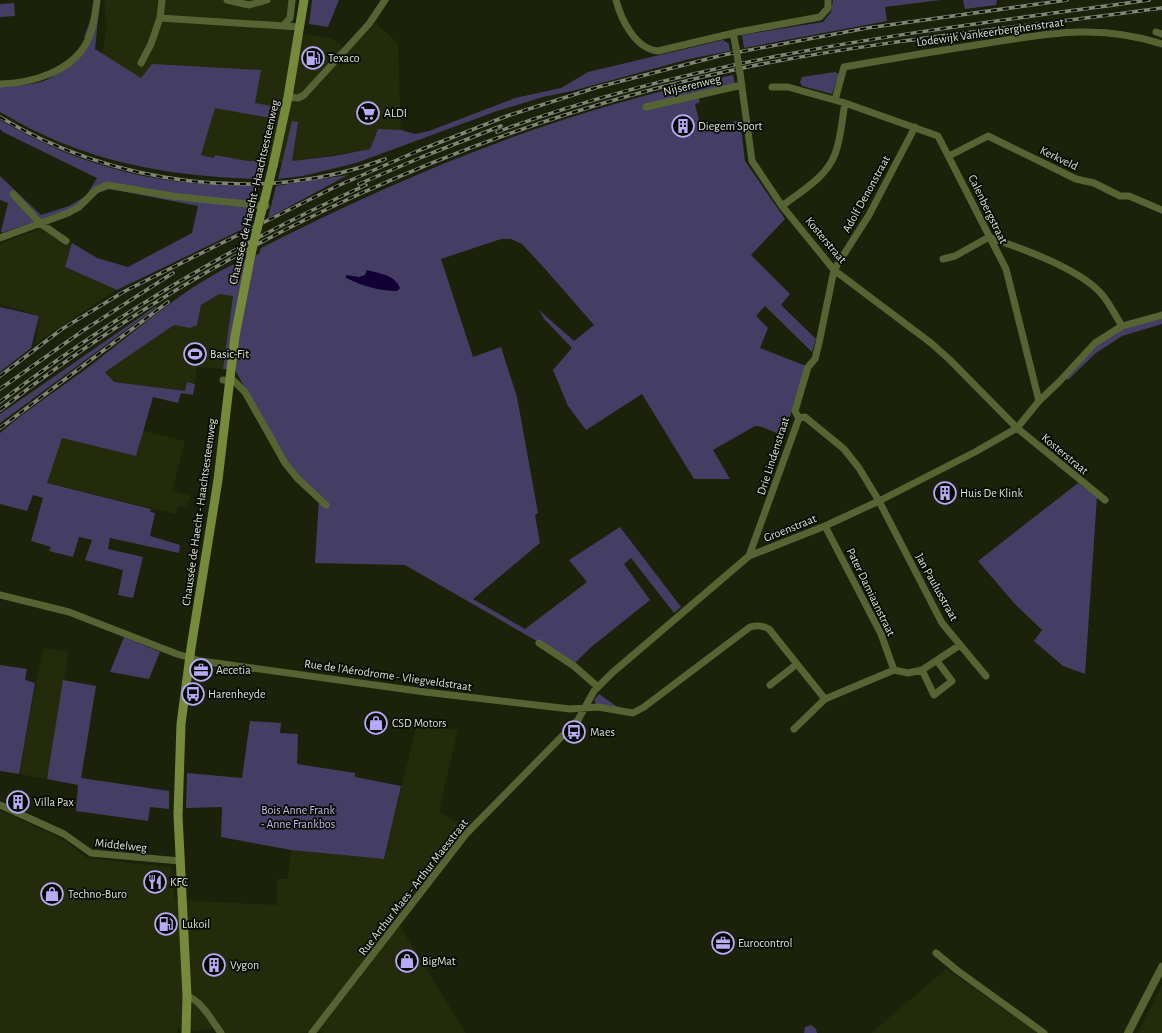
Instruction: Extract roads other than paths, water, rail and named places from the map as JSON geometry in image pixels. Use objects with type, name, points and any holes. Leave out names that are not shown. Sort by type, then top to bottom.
[{"type":"main road","name":"Chaussée de Haecht - Haachtsesteenweg","points":[[186,1033],[187,996],[178,815],[181,724],[189,658],[218,480],[226,380],[261,206],[273,166],[288,97],[304,0]]},
{"type":"street","points":[[0,84],[18,83],[38,78],[59,69],[72,59],[87,42],[90,35],[94,23],[97,0]]},
{"type":"street","points":[[141,63],[151,44],[160,18],[162,0]]},
{"type":"street","points":[[227,0],[249,5],[267,0]]},
{"type":"street","points":[[283,26],[290,18],[292,0]]},
{"type":"street","points":[[288,97],[298,98],[304,95],[369,24],[385,0]]},
{"type":"street","points":[[616,0],[627,27],[640,43],[650,50],[658,51],[733,33],[820,17],[828,8],[828,0]]},
{"type":"street","points":[[160,18],[300,27]]},
{"type":"street","name":"Lodewijk Vankeerberghenstraat","points":[[835,100],[844,67],[1058,32],[1114,33],[1162,44]]},
{"type":"street","name":"Kosterstraat","points":[[733,33],[752,161],[782,206],[834,270],[950,360],[1017,428],[1105,500]]},
{"type":"street","name":"Nijserenweg","points":[[646,107],[742,86]]},
{"type":"street","name":"Calenbergstraat","points":[[772,87],[788,87],[835,100],[938,136],[1006,269],[1039,401]]},
{"type":"street","points":[[782,206],[820,176],[829,166],[835,154],[845,103]]},
{"type":"street","name":"Adolf Denonstraat","points":[[834,270],[869,215],[915,127]]},
{"type":"street","name":"Kerkveld","points":[[949,156],[988,136],[1076,179],[1094,183],[1120,196],[1129,196],[1162,210]]},
{"type":"street","points":[[0,238],[79,206],[96,190],[107,185],[172,196],[261,206]]},
{"type":"street","points":[[13,194],[40,223],[66,241]]},
{"type":"street","points":[[943,259],[955,256],[989,237],[1024,249],[1080,277],[1104,297],[1122,326]]},
{"type":"street","name":"Drie Lindenstraat","points":[[750,556],[799,418],[795,411],[808,367],[815,359],[834,270]]},
{"type":"street","points":[[1017,428],[1039,401],[1095,343],[1122,326],[1162,315]]},
{"type":"street","points":[[226,380],[234,381],[245,392],[285,463],[298,479],[326,506]]},
{"type":"street","name":"Jan Paulusstraat","points":[[799,418],[805,417],[844,449],[859,468],[879,501],[942,623],[986,676]]},
{"type":"street","name":"Groenstraat","points":[[598,687],[750,556],[826,526],[879,501],[975,452],[1017,428]]},
{"type":"street","name":"Pater Damiaanstraat","points":[[826,526],[881,634],[894,670]]},
{"type":"street","name":"Rue de l'Aérodrome - Vliegveldstraat","points":[[0,595],[69,612],[189,658],[249,668],[425,692],[570,709],[598,707],[633,713],[644,707],[750,627],[755,625],[764,626],[769,629],[797,664]]},
{"type":"street","points":[[539,643],[574,666],[598,687]]},
{"type":"street","points":[[794,729],[825,699],[894,670],[908,673],[922,670],[960,645]]},
{"type":"street","points":[[922,670],[934,695],[952,681],[937,660]]},
{"type":"street","points":[[770,685],[797,664],[825,699]]},
{"type":"street","name":"Rue Arthur Maes - Arthur Maesstraat","points":[[312,1033],[466,834],[578,720],[584,707],[598,687]]},
{"type":"street","name":"Middelweg","points":[[0,805],[64,834],[91,853],[180,861]]},
{"type":"street","points":[[936,953],[958,972],[1044,1033]]},
{"type":"street","points":[[1128,1033],[1162,967]]},
{"type":"street","points":[[187,996],[192,998],[202,1008],[221,1033]]},
{"type":"railway","points":[[0,376],[62,329],[125,291],[335,187],[420,150],[507,116],[598,87],[723,55],[867,28],[1067,0]]},
{"type":"railway","points":[[497,132],[576,105],[657,83],[738,64],[819,48],[901,35],[1149,0]]},
{"type":"railway","points":[[0,410],[84,349],[172,292],[263,241],[357,195],[453,155],[551,119],[651,90],[752,66],[854,48],[1162,8]]},
{"type":"railway","points":[[0,117],[43,140],[90,158],[138,172],[188,181],[239,184],[289,182],[338,173],[385,159]]},
{"type":"railway","points":[[359,184],[501,126]]},
{"type":"railway","points":[[0,402],[87,340],[177,283],[270,231],[366,185]]},
{"type":"railway","points":[[0,389],[84,330],[173,273]]},
{"type":"railway","points":[[0,428],[168,302]]},
{"type":"place","name":"Texaco","points":[[313,58]]},
{"type":"place","name":"ALDI","points":[[368,113]]},
{"type":"place","name":"Diegem Sport","points":[[683,126]]},
{"type":"place","name":"Basic-Fit","points":[[195,354]]},
{"type":"place","name":"Huis De Klink","points":[[945,493]]},
{"type":"place","name":"Aecetia","points":[[201,670]]},
{"type":"place","name":"Harenheyde","points":[[193,694]]},
{"type":"place","name":"CSD Motors","points":[[376,723]]},
{"type":"place","name":"Maes","points":[[574,732]]},
{"type":"place","name":"Villa Pax","points":[[18,802]]},
{"type":"place","name":"KFC","points":[[155,882]]},
{"type":"place","name":"Techno-Buro","points":[[52,894]]},
{"type":"place","name":"Lukoil","points":[[166,924]]},
{"type":"place","name":"Eurocontrol","points":[[723,943]]},
{"type":"place","name":"BigMat","points":[[407,961]]},
{"type":"place","name":"Vygon","points":[[214,965]]},
{"type":"park label","name":"Bois Anne Frank - Anne Frankbos","points":[[298,817]]}]
